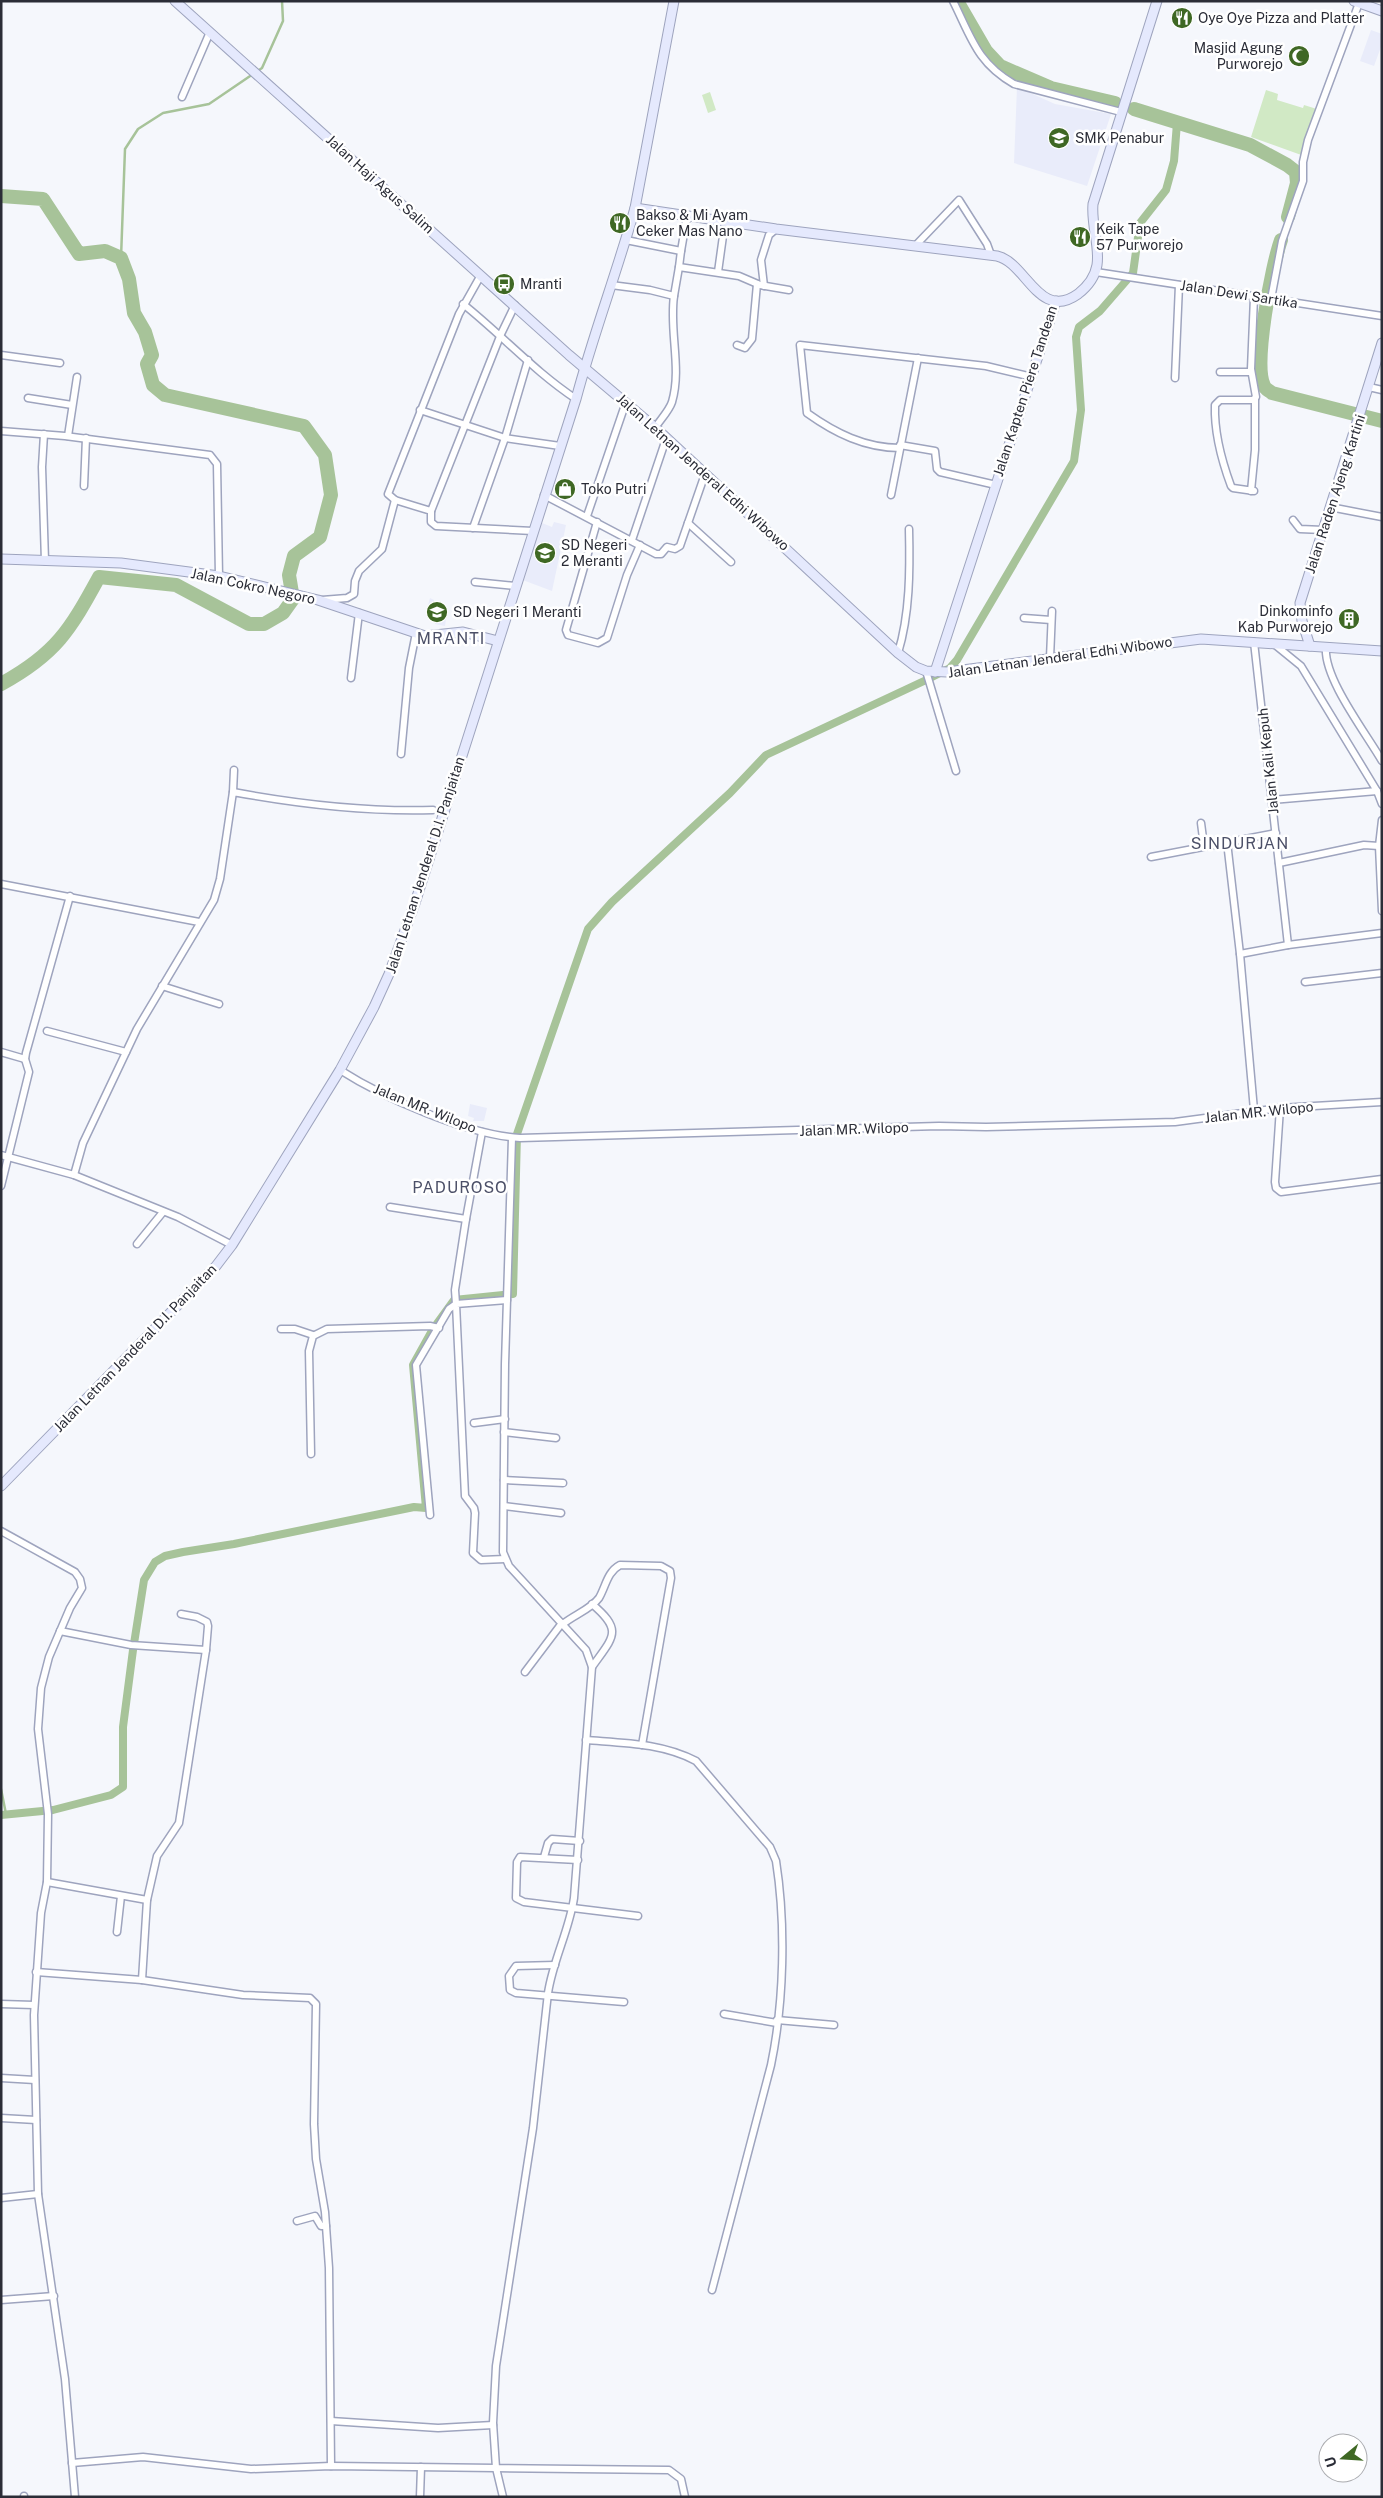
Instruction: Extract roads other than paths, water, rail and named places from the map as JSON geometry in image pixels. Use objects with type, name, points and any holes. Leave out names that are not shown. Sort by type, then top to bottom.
[{"type":"street","name":"Jalan Haji Agus Salim","points":[[175,1],[584,367]]},
{"type":"street","name":"Jalan Letnan Jenderal D.I. Panjaitan","points":[[1,1486],[191,1293],[232,1244],[340,1070],[374,1007],[406,929],[626,240],[635,208],[674,1]]},
{"type":"street","points":[[953,1],[981,58],[1003,78],[1014,84],[1121,112]]},
{"type":"street","points":[[1056,301],[1078,294],[1096,272],[1097,255],[1092,224],[1093,204],[1157,1]]},
{"type":"street","points":[[1271,299],[1282,241],[1303,180],[1303,162],[1308,140],[1328,90],[1356,2],[1382,11]]},
{"type":"street","points":[[182,97],[210,32]]},
{"type":"street","points":[[915,246],[955,202],[960,200],[987,244],[990,255]]},
{"type":"street","name":"Jalan Kapten Piere Tandean","points":[[635,208],[776,229],[990,255],[1009,260],[1038,292],[1056,301],[934,674]]},
{"type":"street","points":[[655,428],[671,404],[676,381],[672,316],[680,251],[687,216]]},
{"type":"street","points":[[738,345],[746,348],[752,339],[760,285],[761,260],[769,235],[776,229]]},
{"type":"street","points":[[718,272],[723,236]]},
{"type":"street","points":[[626,240],[680,251]]},
{"type":"street","points":[[679,267],[743,277],[760,285],[789,290]]},
{"type":"street","name":"Jalan Dewi Sartika","points":[[1096,272],[1382,316]]},
{"type":"street","points":[[432,511],[395,500],[389,496],[390,488],[463,304],[481,275]]},
{"type":"street","points":[[611,284],[674,296]]},
{"type":"street","points":[[1175,378],[1179,285]]},
{"type":"street","points":[[1255,399],[1220,400],[1215,405],[1214,420],[1222,458],[1231,486],[1253,491],[1255,399],[1251,372],[1256,297]]},
{"type":"street","points":[[463,304],[500,334],[553,384],[576,400]]},
{"type":"street","points":[[515,305],[500,334],[464,424],[432,511],[432,522],[436,526],[533,531]]},
{"type":"street","name":"Jalan Raden Ajeng Kartini","points":[[1310,646],[1302,621],[1300,603],[1365,402],[1382,343]]},
{"type":"street","points":[[996,485],[940,472],[937,469],[935,451],[900,446],[871,446],[852,439],[807,412],[800,345],[986,366],[1032,377]]},
{"type":"street","points":[[1,355],[60,363]]},
{"type":"street","points":[[891,495],[918,358]]},
{"type":"street","points":[[473,528],[505,438],[528,360]]},
{"type":"street","name":"Jalan Letnan Jenderal Edhi Wibowo","points":[[584,367],[655,428],[898,653],[916,667],[934,674],[1175,641],[1210,639],[1382,651]]},
{"type":"street","points":[[1220,372],[1251,372]]},
{"type":"street","points":[[68,436],[77,377]]},
{"type":"street","points":[[1369,387],[1382,390]]},
{"type":"street","points":[[28,398],[72,405]]},
{"type":"street","points":[[587,516],[626,402]]},
{"type":"street","points":[[420,410],[505,438],[560,446]]},
{"type":"street","points":[[1,431],[86,438],[194,452],[213,457],[217,464],[218,478],[219,576]]},
{"type":"street","points":[[44,434],[42,467],[45,561]]},
{"type":"street","points":[[84,486],[86,438]]},
{"type":"street","points":[[632,540],[666,439]]},
{"type":"street","points":[[544,495],[658,554],[668,547],[678,548],[705,474]]},
{"type":"street","points":[[318,600],[347,598],[354,594],[355,581],[359,571],[382,549],[395,500]]},
{"type":"street","points":[[1330,507],[1382,517]]},
{"type":"street","points":[[1293,520],[1300,530],[1323,530]]},
{"type":"street","points":[[597,522],[566,630],[568,635],[598,643],[608,638],[627,575],[640,545]]},
{"type":"street","points":[[688,523],[730,562]]},
{"type":"street","points":[[898,653],[903,633],[907,598],[909,529]]},
{"type":"street","name":"Jalan Cokro Negoro","points":[[1,559],[120,563],[219,576],[318,600],[416,633],[435,636],[463,632],[498,641]]},
{"type":"street","points":[[475,582],[515,586]]},
{"type":"street","points":[[1050,658],[1052,611]]},
{"type":"street","points":[[351,678],[358,613]]},
{"type":"street","points":[[1024,618],[1052,620]]},
{"type":"street","points":[[401,754],[409,668],[416,633]]},
{"type":"street","name":"Jalan Kali Kepuh","points":[[1254,642],[1288,945]]},
{"type":"street","points":[[1273,643],[1301,666],[1377,791],[1382,804]]},
{"type":"street","points":[[1326,647],[1326,657],[1332,676],[1382,761]]},
{"type":"street","points":[[934,674],[956,771]]},
{"type":"street","points":[[74,1175],[83,1143],[126,1052],[218,890],[233,792],[234,770]]},
{"type":"street","points":[[1272,800],[1377,791]]},
{"type":"street","points":[[233,792],[283,800],[396,811],[433,810]]},
{"type":"street","points":[[1382,820],[1379,846],[1382,911]]},
{"type":"street","points":[[1201,823],[1204,846]]},
{"type":"street","points":[[1151,857],[1276,833]]},
{"type":"street","points":[[1226,842],[1240,954],[1254,1110]]},
{"type":"street","points":[[1279,863],[1364,845],[1379,846]]},
{"type":"street","points":[[1,884],[199,922]]},
{"type":"street","points":[[1,1186],[4,1156],[29,1072],[25,1060],[70,896]]},
{"type":"street","points":[[1240,954],[1288,945],[1382,933]]},
{"type":"street","points":[[1305,982],[1382,973]]},
{"type":"street","points":[[162,986],[219,1004]]},
{"type":"street","points":[[47,1031],[126,1052]]},
{"type":"street","points":[[1,1052],[25,1060]]},
{"type":"street","name":"Jalan MR. Wilopo","points":[[340,1070],[409,1104],[482,1132],[516,1138],[939,1126],[986,1127],[1175,1122],[1254,1110],[1382,1102]]},
{"type":"street","points":[[1280,1108],[1275,1182],[1276,1188],[1281,1192],[1382,1179]]},
{"type":"street","points":[[482,1132],[466,1219],[456,1300],[465,1496],[474,1508],[475,1513],[473,1553],[481,1560],[505,1559]]},
{"type":"street","points":[[503,2497],[496,2468],[494,2424],[496,2366],[533,2128],[548,1996],[555,1965],[573,1906],[580,1841],[592,1667],[589,1654],[505,1559],[504,1420],[507,1297],[516,1138]]},
{"type":"street","points":[[4,1156],[74,1175],[178,1217],[232,1244]]},
{"type":"street","points":[[390,1207],[466,1219]]},
{"type":"street","points":[[137,1244],[163,1212]]},
{"type":"street","points":[[430,1515],[416,1365],[435,1327],[456,1300],[507,1297]]},
{"type":"street","points":[[281,1329],[295,1329],[313,1335],[327,1329],[435,1327]]},
{"type":"street","points":[[312,1454],[309,1351],[313,1335]]},
{"type":"street","points":[[474,1423],[504,1420]]},
{"type":"street","points":[[504,1432],[556,1438]]},
{"type":"street","points":[[504,1480],[563,1483]]},
{"type":"street","points":[[504,1506],[561,1513]]},
{"type":"street","points":[[1,1531],[75,1572],[80,1578],[82,1588],[49,1656],[41,1688],[38,1729],[47,1811],[47,1882],[41,1913],[34,2005],[38,2194],[65,2379],[74,2497]]},
{"type":"street","points":[[525,1672],[563,1624],[598,1598],[611,1572],[620,1565],[661,1566],[670,1571],[670,1583],[642,1745]]},
{"type":"street","points":[[592,1604],[609,1619],[612,1631],[609,1642],[592,1667]]},
{"type":"street","points":[[142,1980],[147,1900],[157,1856],[179,1824],[208,1631],[206,1622],[197,1617],[180,1614]]},
{"type":"street","points":[[60,1631],[134,1645],[206,1650]]},
{"type":"street","points":[[586,1740],[642,1745],[682,1754],[696,1761],[774,1854],[778,1873],[782,1956],[777,2021],[771,2065],[712,2290]]},
{"type":"street","points":[[544,1857],[548,1843],[552,1839],[580,1841]]},
{"type":"street","points":[[578,1860],[523,1855],[518,1859],[516,1898],[524,1902],[573,1906],[638,1916]]},
{"type":"street","points":[[47,1882],[147,1900]]},
{"type":"street","points":[[117,1932],[122,1896]]},
{"type":"street","points":[[555,1965],[516,1966],[509,1976],[509,1988],[512,1993],[624,2002]]},
{"type":"street","points":[[36,1972],[142,1980],[243,1995],[310,1998],[313,2000],[316,2008],[313,2079],[316,2159],[326,2226],[329,2268],[331,2466]]},
{"type":"street","points":[[1,2004],[34,2005]]},
{"type":"street","points":[[724,2014],[777,2021],[834,2025]]},
{"type":"street","points":[[1,2078],[35,2080]]},
{"type":"street","points":[[1,2118],[36,2120]]},
{"type":"street","points":[[1,2198],[38,2194]]},
{"type":"street","points":[[297,2221],[315,2216],[321,2226],[326,2226]]},
{"type":"street","points":[[1,2300],[54,2296]]},
{"type":"street","points":[[331,2421],[438,2428],[494,2424]]},
{"type":"street","points":[[72,2463],[144,2457],[251,2468],[331,2466],[669,2470],[681,2480],[685,2497]]},
{"type":"street","points":[[420,2497],[421,2467]]},
{"type":"waterway","points":[[121,258],[125,149],[138,129],[163,113],[209,104],[262,68],[283,21],[282,1]]},
{"type":"waterway","points":[[957,1],[986,51],[1000,66],[1051,88],[1115,103]]},
{"type":"waterway","points":[[1134,109],[1250,145],[1287,165],[1296,172],[1297,183],[1288,217]]},
{"type":"waterway","points":[[1,1815],[53,1810],[111,1795],[123,1787],[123,1727],[133,1650],[144,1580],[155,1562],[165,1556],[183,1552],[234,1544],[414,1507],[426,1508],[413,1365],[433,1329],[454,1300],[513,1294],[517,1134],[588,929],[612,902],[730,793],[766,755],[924,681],[950,668],[957,660],[1074,461],[1081,410],[1076,337],[1079,327],[1100,311],[1133,273],[1140,223],[1166,190],[1174,161],[1177,123]]},
{"type":"waterway","points":[[1,196],[43,199],[79,254],[105,251],[121,258],[129,279],[134,313],[145,332],[152,355],[147,364],[153,385],[165,395],[304,426],[325,455],[331,495],[320,537],[294,556],[289,575],[293,599],[283,613],[264,624],[249,624],[176,585],[99,577],[79,612],[60,639],[35,662],[1,684]]},
{"type":"waterway","points":[[1281,240],[1273,270],[1262,337],[1261,374],[1265,387],[1272,393],[1382,421]]},
{"type":"waterway","points":[[1,1789],[6,1814]]},
{"type":"place","name":"Oye Oye Pizza and Platter","points":[[1182,18]]},
{"type":"place","name":"Masjid Agung Purworejo","points":[[1299,56]]},
{"type":"place","name":"SMK Penabur","points":[[1059,138]]},
{"type":"place","name":"Bakso & Mi Ayam Ceker Mas Nano","points":[[620,223]]},
{"type":"place","name":"Keik Tape 57 Purworejo","points":[[1080,237]]},
{"type":"place","name":"Mranti","points":[[504,284]]},
{"type":"place","name":"Toko Putri","points":[[565,489]]},
{"type":"place","name":"SD Negeri 2 Meranti","points":[[545,553]]},
{"type":"place","name":"SD Negeri 1 Meranti","points":[[437,612]]},
{"type":"place","name":"Dinkominfo Kab Purworejo","points":[[1349,619]]},
{"type":"district","name":"MRANTI","points":[[451,638]]},
{"type":"district","name":"SINDURJAN","points":[[1240,843]]},
{"type":"district","name":"PADUROSO","points":[[460,1187]]}]
